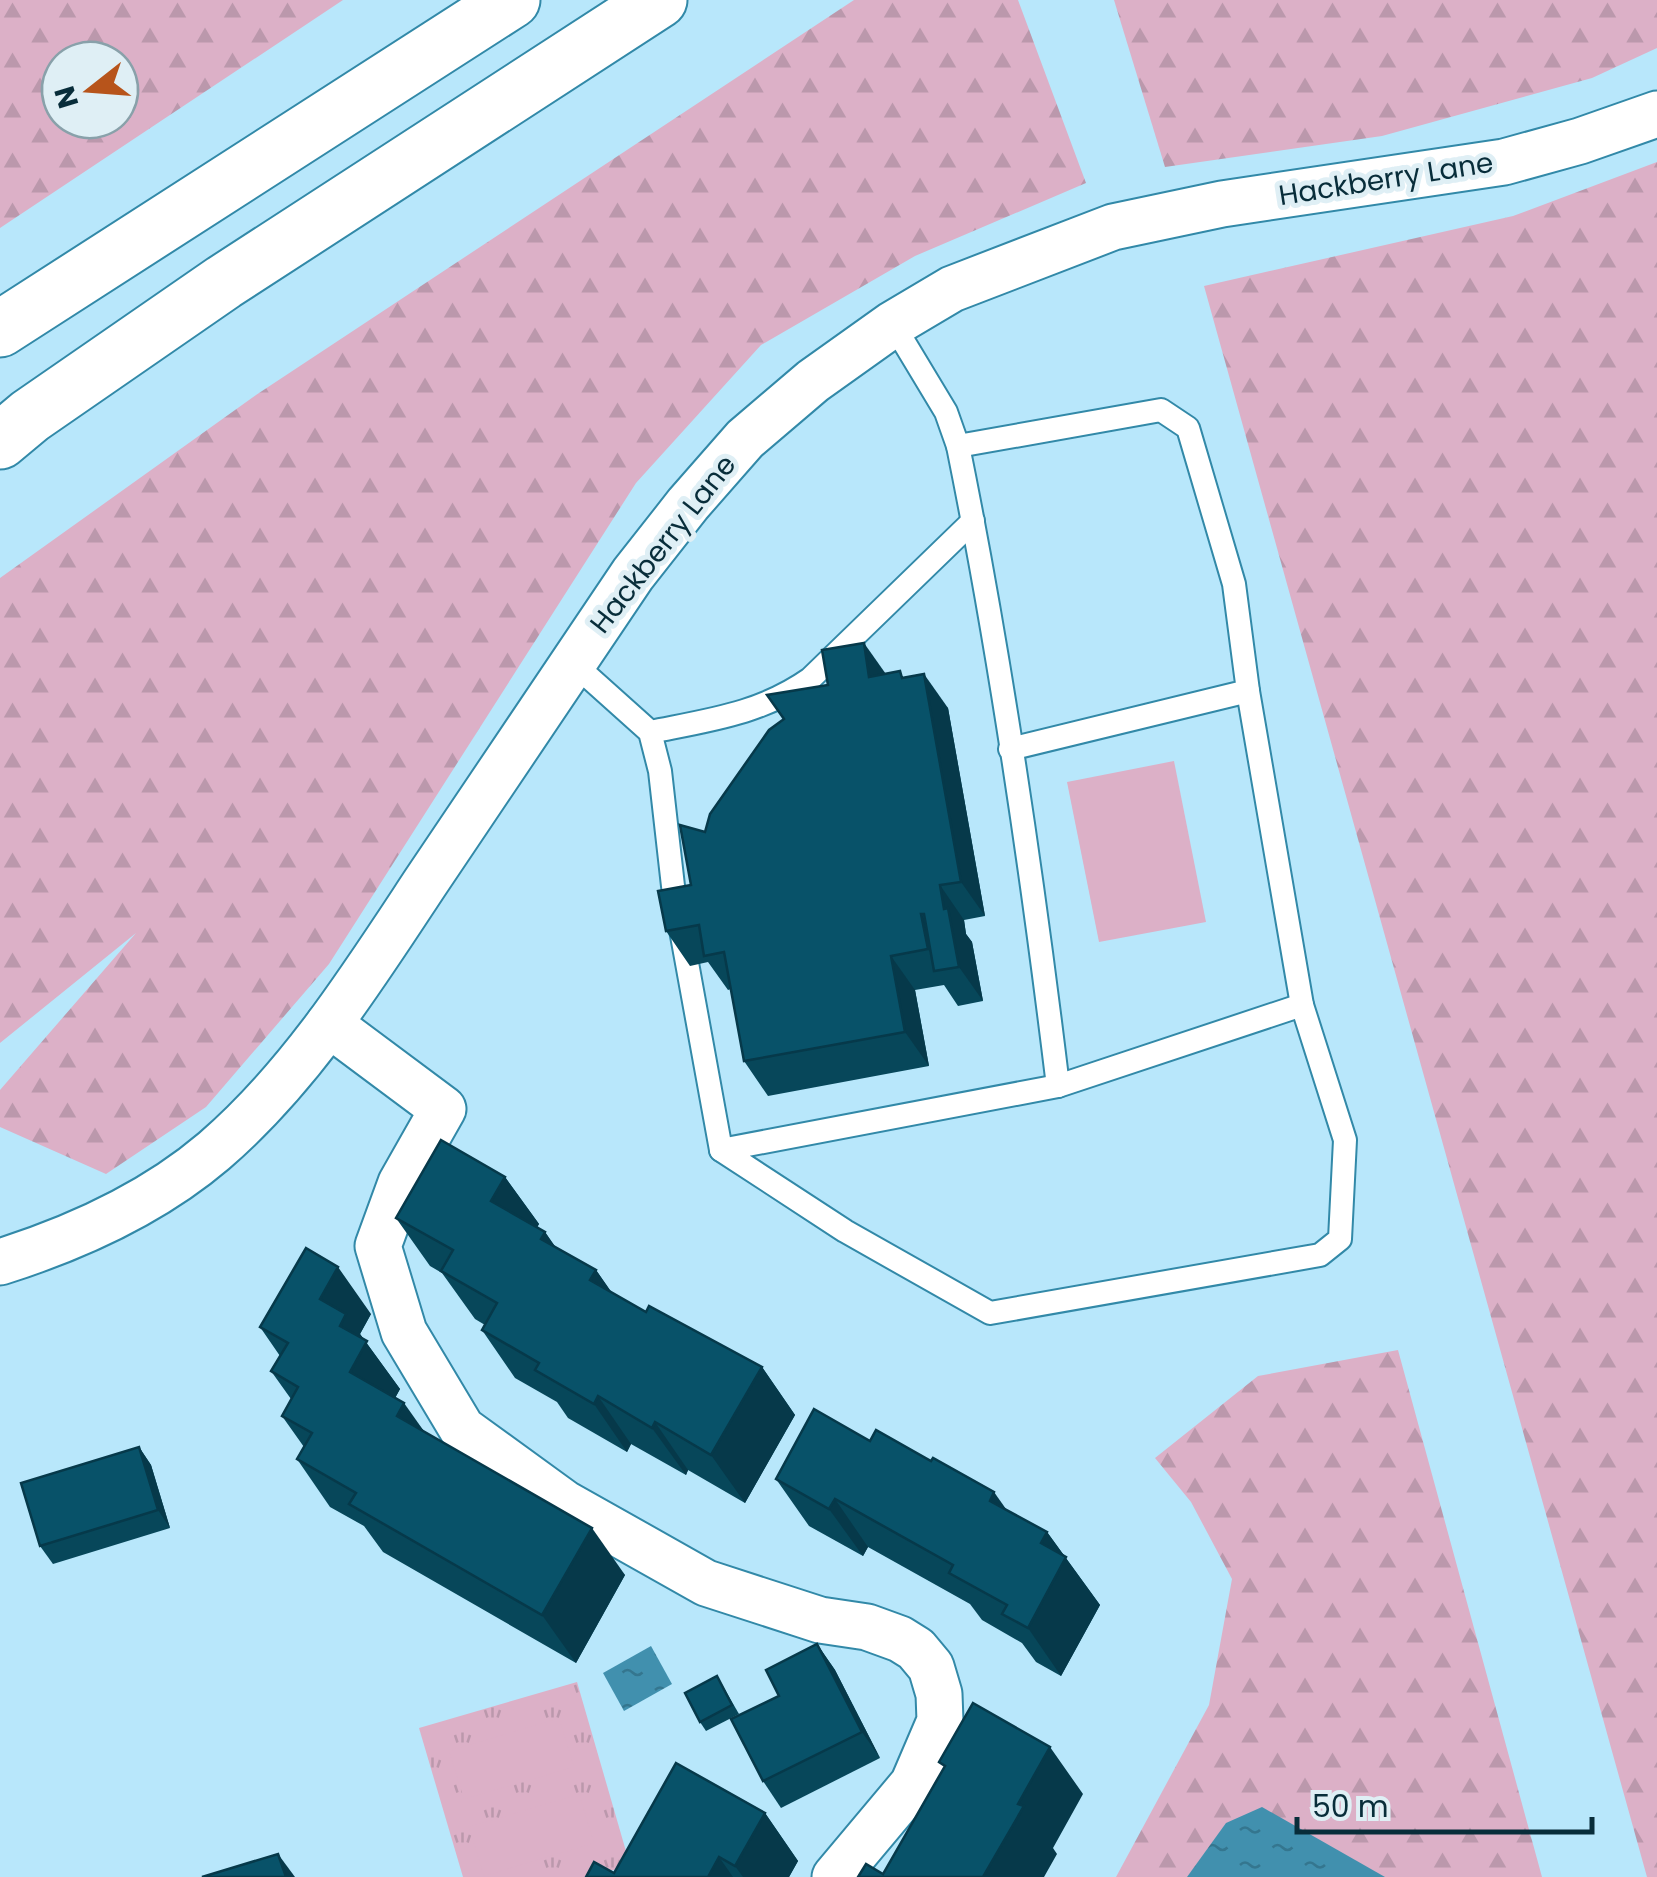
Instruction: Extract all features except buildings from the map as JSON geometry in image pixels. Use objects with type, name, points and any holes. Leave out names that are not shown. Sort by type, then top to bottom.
[{"type":"highway","points":[[0,329],[512,0]]},
{"type":"highway","points":[[0,441],[30,416],[224,282],[659,0]]},
{"type":"street","name":"Hackberry Lane","points":[[0,1262],[88,1229],[167,1187],[249,1119],[328,1024],[633,574],[688,504],[744,439],[814,381],[893,324],[952,289],[1113,226],[1222,204],[1504,162],[1657,114]]},
{"type":"street","points":[[328,1024],[442,1109],[402,1182],[378,1246],[404,1332],[462,1429],[564,1503],[706,1583],[820,1620],[866,1627],[900,1639],[916,1649],[931,1667],[939,1694],[940,1721],[913,1784],[835,1877]]},
{"type":"lane","points":[[893,324],[946,412],[958,446],[1042,950],[1058,1086]]},
{"type":"lane","points":[[573,663],[650,732],[660,771],[673,886],[721,1150],[846,1231],[990,1312],[1320,1255],[1340,1239],[1345,1140],[1302,1004],[1248,691],[1234,584],[1188,428],[1160,410],[958,446]]},
{"type":"lane","points":[[650,732],[754,710],[783,698],[810,679],[973,521]]},
{"type":"lane","points":[[1010,749],[1248,691]]},
{"type":"lane","points":[[721,1150],[1058,1086],[1302,1004]]},
{"type":"green space","points":[[0,0],[343,0],[140,135],[140,40],[40,40],[40,140],[132,140],[0,228]]},
{"type":"green space","points":[[854,0],[1018,0],[1086,183],[915,256],[761,345],[636,483],[329,964],[206,1107],[106,1174],[0,1127],[0,1090],[136,933],[0,1043],[0,578],[256,395]]},
{"type":"green space","points":[[1114,0],[1657,0],[1657,48],[1592,78],[1382,136],[1165,167]]},
{"type":"green space","points":[[1657,162],[1657,1877],[1647,1877],[1204,286],[1513,216]]},
{"type":"green space","points":[[1174,761],[1206,922],[1099,942],[1067,782]]},
{"type":"green space","points":[[1398,1350],[1542,1877],[1116,1877],[1209,1705],[1232,1579],[1191,1502],[1155,1458],[1258,1376]]},
{"type":"green space","points":[[577,1682],[630,1865],[590,1877],[463,1877],[419,1728]]},
{"type":"green space","points":[[559,1718],[574,1767],[464,1799],[449,1751]]},
{"type":"green space","points":[[579,1794],[594,1843],[484,1876],[469,1827]]},
{"type":"water","points":[[651,1646],[672,1684],[624,1711],[603,1673]]},
{"type":"water","points":[[1262,1807],[1385,1877],[1187,1877],[1226,1823]]}]
